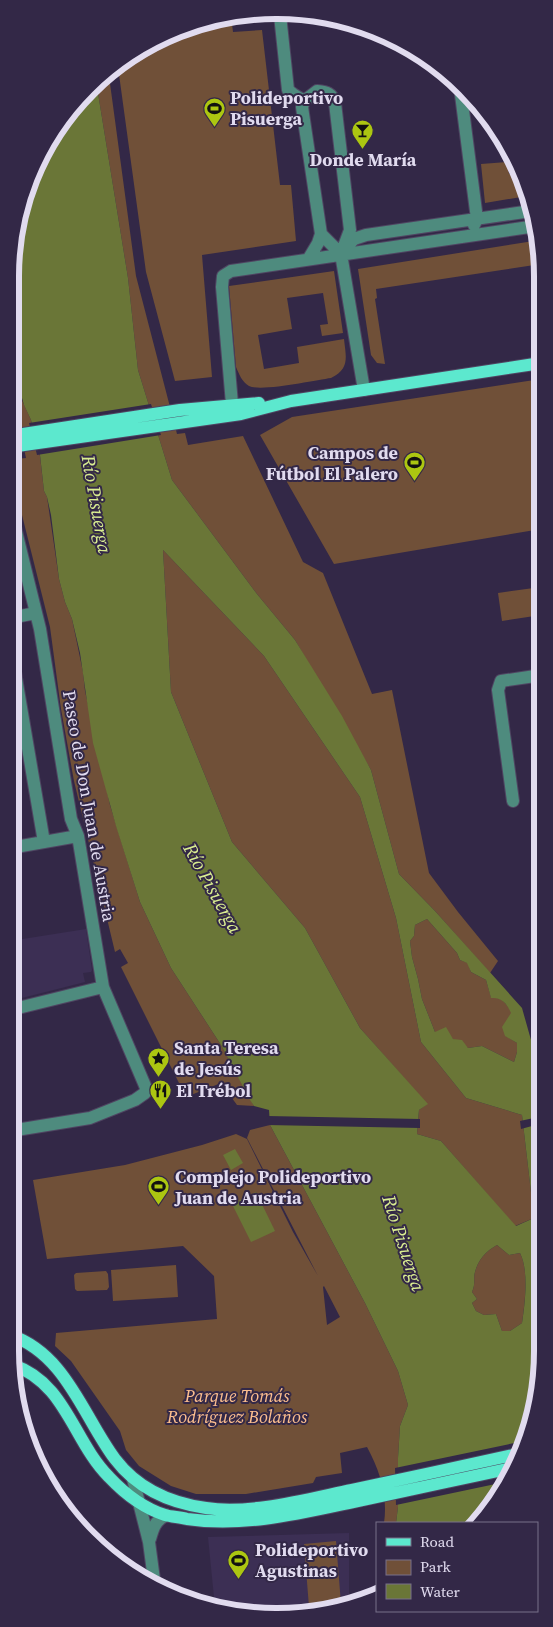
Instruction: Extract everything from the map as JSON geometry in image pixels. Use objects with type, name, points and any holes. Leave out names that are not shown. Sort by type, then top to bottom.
[{"type":"main road","points":[[19,440],[182,423],[241,414],[291,402],[534,364]]},
{"type":"main road","points":[[19,440],[180,410],[232,404],[291,402]]},
{"type":"main road","points":[[19,1339],[31,1345],[61,1371],[115,1459],[133,1479],[166,1498],[206,1508],[244,1509],[332,1500],[505,1469]]},
{"type":"main road","points":[[19,1367],[32,1373],[58,1398],[90,1453],[107,1476],[140,1504],[166,1515],[205,1521],[255,1520],[512,1455]]},
{"type":"street","points":[[280,19],[288,90],[304,101]]},
{"type":"street","points":[[309,258],[321,234],[302,107],[304,101],[317,91],[327,92],[333,96],[335,103],[350,230],[341,254],[364,390]]},
{"type":"street","points":[[437,241],[448,235],[468,231],[477,219],[461,97]]},
{"type":"street","points":[[341,254],[358,237],[525,211]]},
{"type":"street","points":[[432,226],[437,241]]},
{"type":"street","points":[[232,404],[222,287],[223,276],[235,269],[529,227]]},
{"type":"street","points":[[321,234],[341,254]]},
{"type":"street","name":"Paseo de Don Juan de Austria","points":[[19,544],[36,613],[71,820],[78,836],[103,987],[145,1083],[145,1093],[135,1100],[90,1118],[19,1130]]},
{"type":"street","points":[[19,616],[36,613]]},
{"type":"street","points":[[513,800],[498,690],[501,681],[534,676]]},
{"type":"street","points":[[19,701],[44,842]]},
{"type":"street","points":[[19,846],[78,836]]},
{"type":"street","points":[[19,1008],[103,987]]},
{"type":"street","points":[[133,1479],[149,1542],[154,1577]]},
{"type":"street","points":[[149,1542],[154,1526],[160,1518],[166,1515]]},
{"type":"shaded area","points":[[19,589],[22,606],[19,606]]},
{"type":"shaded area","points":[[86,929],[92,970],[91,972],[83,973],[85,982],[19,999],[19,940]]},
{"type":"shaded area","points":[[349,1533],[349,1598],[293,1608],[260,1608],[214,1600],[208,1537]]},
{"type":"green space","points":[[232,23],[233,32],[262,30],[280,185],[291,185],[296,241],[202,255],[212,377],[175,381],[146,272],[119,73],[148,53],[194,32]]},
{"type":"green space","points":[[110,81],[136,276],[177,434],[185,433],[188,445],[243,436],[303,562],[323,573],[372,694],[392,690],[429,873],[498,961],[490,973],[399,874],[371,770],[295,640],[257,594],[172,480],[138,370],[128,278],[98,91]]},
{"type":"green space","points":[[507,162],[509,174],[513,174],[522,197],[485,203],[481,164]]},
{"type":"green space","points":[[532,241],[534,260],[534,265],[376,289],[377,298],[375,299],[385,364],[377,363],[371,355],[358,269]]},
{"type":"green space","points":[[334,271],[343,333],[322,336],[320,325],[328,324],[323,293],[287,298],[292,329],[258,335],[264,369],[299,363],[297,347],[344,339],[345,362],[341,371],[331,378],[289,385],[265,388],[249,386],[241,378],[236,367],[229,286]]},
{"type":"green space","points":[[19,371],[21,398],[31,420],[40,456],[59,579],[72,619],[85,691],[110,805],[140,902],[171,968],[221,1045],[254,1106],[237,1105],[221,1083],[186,1097],[121,967],[128,963],[120,949],[115,952],[74,781],[61,709],[50,627],[21,511],[19,459],[26,458],[19,426]]},
{"type":"green space","name":"Campos de Fútbol El Palero","points":[[534,380],[534,530],[334,564],[260,435],[292,417]]},
{"type":"green space","points":[[163,550],[264,656],[360,797],[396,918],[421,1042],[466,1098],[522,1115],[534,1218],[515,1226],[441,1141],[417,1134],[419,1110],[427,1104],[360,1028],[305,928],[232,842],[171,692]]},
{"type":"green space","points":[[534,588],[534,616],[502,621],[498,593]]},
{"type":"green space","points":[[427,919],[457,953],[460,960],[468,963],[471,972],[486,980],[491,997],[501,1000],[512,1013],[507,1022],[506,1036],[517,1043],[514,1062],[482,1046],[468,1048],[453,1039],[435,1032],[422,999],[410,941],[414,936],[415,925]]},
{"type":"green space","name":"Parque Tomás Rodríguez Bolaños","points":[[270,1125],[365,1303],[398,1371],[408,1405],[400,1426],[396,1522],[384,1522],[385,1503],[382,1484],[376,1465],[367,1447],[340,1453],[342,1473],[316,1477],[313,1483],[246,1494],[196,1494],[171,1486],[139,1466],[126,1450],[120,1431],[71,1361],[55,1346],[56,1333],[217,1319],[214,1276],[183,1246],[47,1259],[33,1180],[125,1165],[236,1134],[247,1139],[293,1232],[318,1276],[247,1138],[250,1130]],"holes":[[[324,1286],[340,1317],[327,1325],[323,1287]]]},
{"type":"green space","points":[[497,1245],[509,1255],[520,1253],[525,1269],[522,1323],[510,1331],[502,1331],[496,1314],[484,1315],[476,1311],[472,1303],[477,1299],[472,1292],[476,1268],[483,1256]]},
{"type":"green space","points":[[176,1265],[178,1297],[113,1301],[111,1270]]},
{"type":"green space","points":[[106,1271],[109,1287],[107,1290],[77,1291],[75,1289],[74,1275],[76,1273]]},
{"type":"green space","points":[[336,1541],[341,1600],[309,1606],[304,1544]]},
{"type":"water","name":"Río Pisuerga","points":[[98,91],[128,278],[138,370],[172,480],[257,594],[295,640],[342,716],[371,770],[399,874],[435,911],[522,1008],[534,1051],[534,1218],[534,1350],[534,1367],[532,1384],[521,1433],[515,1449],[491,1494],[468,1522],[396,1522],[400,1426],[408,1405],[398,1371],[365,1303],[270,1125],[269,1110],[254,1106],[250,1100],[221,1045],[171,968],[140,902],[93,743],[80,653],[72,619],[59,579],[51,515],[44,491],[40,455],[31,420],[20,391],[19,260],[24,226],[32,194],[45,163],[62,133]],"holes":[[[163,550],[264,656],[360,797],[396,918],[421,1042],[466,1098],[522,1115],[534,1218],[516,1226],[441,1141],[417,1134],[419,1110],[428,1104],[360,1028],[305,928],[232,842],[171,692]],[[427,919],[457,953],[460,960],[467,963],[471,972],[486,980],[491,998],[501,1000],[506,1004],[511,1013],[502,1027],[505,1036],[517,1043],[514,1062],[482,1046],[468,1048],[462,1040],[453,1039],[446,1027],[435,1032],[422,999],[410,941],[414,936],[415,925]],[[497,1245],[509,1255],[520,1253],[525,1269],[525,1297],[522,1323],[510,1331],[502,1331],[496,1314],[484,1315],[476,1311],[472,1303],[477,1299],[472,1292],[476,1268],[483,1256]]]},
{"type":"water","points":[[235,1149],[243,1163],[231,1170],[223,1155]]},
{"type":"water","points":[[256,1192],[275,1231],[251,1242],[232,1204]]},
{"type":"pier","points":[[151,404],[161,435],[37,455],[29,423]]},
{"type":"pier","points":[[267,1116],[420,1119],[420,1128],[267,1125]]},
{"type":"pier","points":[[534,1118],[534,1125],[521,1129],[520,1121]]},
{"type":"pier","points":[[517,1442],[497,1484],[396,1505],[395,1468]]},
{"type":"place","name":"Polideportivo Pisuerga","points":[[214,127]]},
{"type":"place","name":"Donde María","points":[[363,149]]},
{"type":"place","name":"Campos de Fútbol El Palero","points":[[414,482]]},
{"type":"place","name":"Santa Teresa de Jesús","points":[[158,1077]]},
{"type":"place","name":"El Trébol","points":[[160,1110]]},
{"type":"place","name":"Complejo Polideportivo Juan de Austria","points":[[159,1206]]},
{"type":"place","name":"Polideportivo Agustinas","points":[[239,1579]]}]
